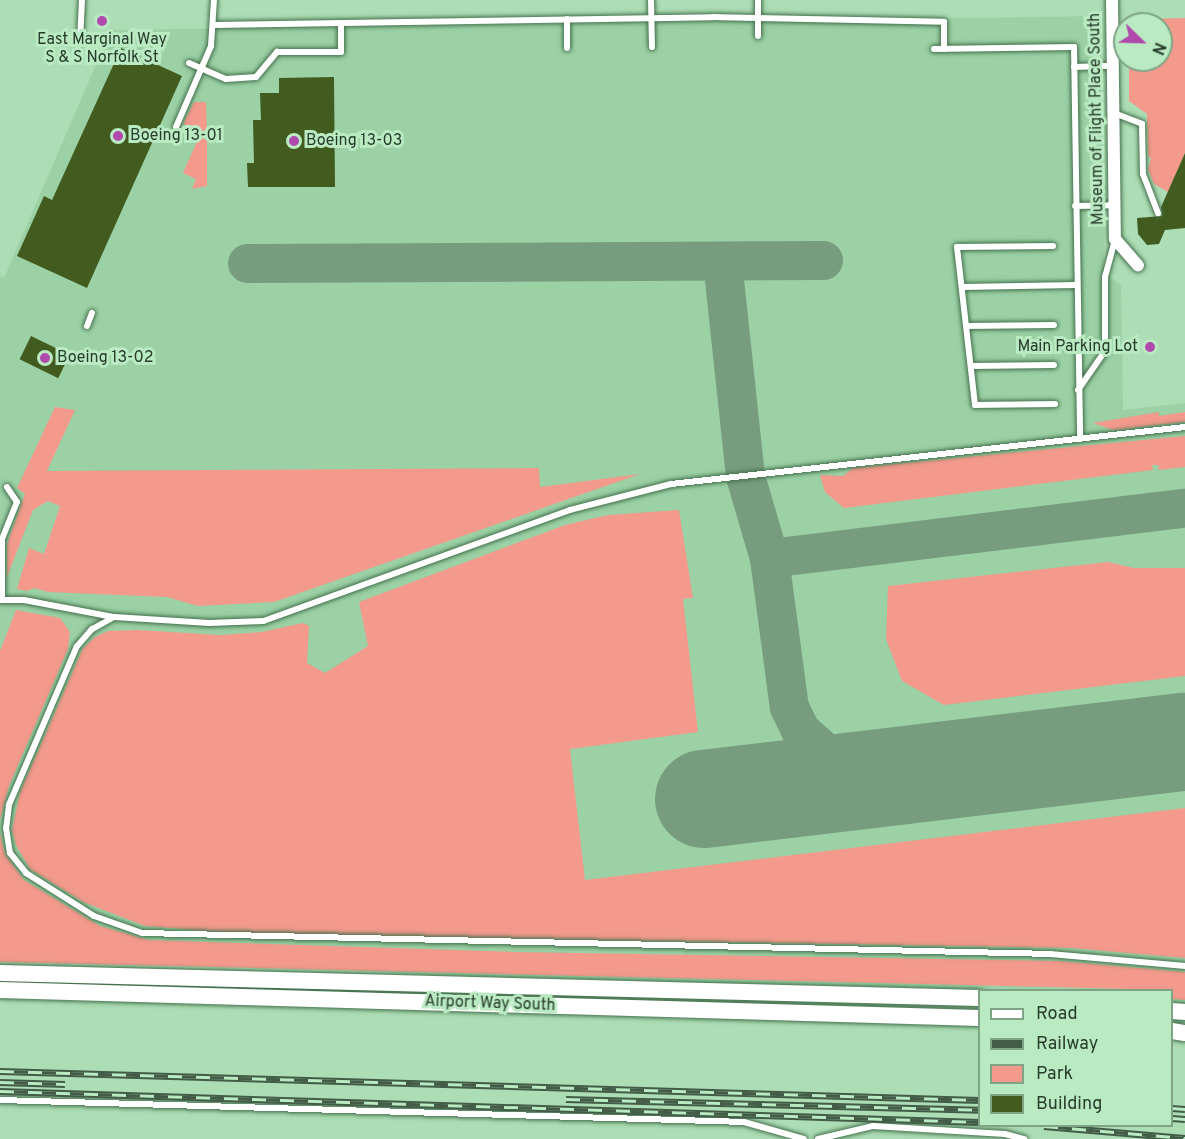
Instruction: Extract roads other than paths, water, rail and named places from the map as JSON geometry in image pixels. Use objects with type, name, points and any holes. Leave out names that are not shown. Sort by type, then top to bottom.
[{"type":"main road","name":"Airport Way South","points":[[0,973],[978,998]]},
{"type":"main road","name":"Airport Way South","points":[[0,990],[978,1018]]},
{"type":"street","name":"Museum of Flight Place South","points":[[1112,0],[1113,66]]},
{"type":"street","name":"Museum of Flight Place South","points":[[1113,72],[1115,239],[1138,265]]},
{"type":"lane","points":[[80,42],[82,0]]},
{"type":"lane","points":[[176,127],[202,69],[214,25],[214,0]]},
{"type":"lane","points":[[651,0],[652,47]]},
{"type":"lane","points":[[758,0],[758,36]]},
{"type":"lane","points":[[214,25],[652,18],[944,22],[944,49]]},
{"type":"lane","points":[[567,19],[567,48]]},
{"type":"lane","points":[[189,63],[226,79],[256,77],[277,52],[341,51],[341,22]]},
{"type":"lane","points":[[934,49],[1074,47],[1080,439]]},
{"type":"lane","points":[[1074,67],[1113,66]]},
{"type":"lane","points":[[1114,112],[1142,124],[1145,184],[1158,213]]},
{"type":"lane","points":[[1075,206],[1115,205]]},
{"type":"lane","points":[[1078,390],[1106,351],[1105,277],[1115,239]]},
{"type":"lane","points":[[1053,246],[957,247],[975,405],[1055,404]]},
{"type":"lane","points":[[962,287],[1076,285]]},
{"type":"lane","points":[[87,326],[92,313]]},
{"type":"lane","points":[[966,326],[1054,325]]},
{"type":"lane","points":[[971,366],[1054,365]]},
{"type":"lane","points":[[7,488],[17,502],[2,539],[1,600],[24,600],[114,617],[209,623],[263,621],[570,510],[671,483],[1185,427]]},
{"type":"lane","points":[[114,617],[92,629],[77,646],[9,805],[6,828],[10,853],[26,873],[94,916],[142,933],[218,938],[1050,954],[1185,966]]},
{"type":"lane","points":[[0,1100],[744,1122],[804,1139]]},
{"type":"lane","points":[[818,1139],[873,1126],[962,1131],[1024,1139]]},
{"type":"railway","points":[[0,1071],[978,1100]]},
{"type":"railway","points":[[0,1082],[65,1084]]},
{"type":"railway","points":[[0,1091],[978,1122]]},
{"type":"railway","points":[[566,1099],[978,1110]]},
{"type":"railway","points":[[1173,1108],[1185,1109]]},
{"type":"railway","points":[[1173,1118],[1185,1119]]},
{"type":"railway","points":[[1056,1127],[1185,1138]]},
{"type":"place","name":"East Marginal Way S & S Norfolk St","points":[[102,21]]},
{"type":"place","name":"Boeing 13-01","points":[[118,136]]},
{"type":"place","name":"Boeing 13-03","points":[[294,141]]},
{"type":"place","name":"Main Parking Lot","points":[[1150,347]]},
{"type":"place","name":"Boeing 13-02","points":[[45,358]]}]
